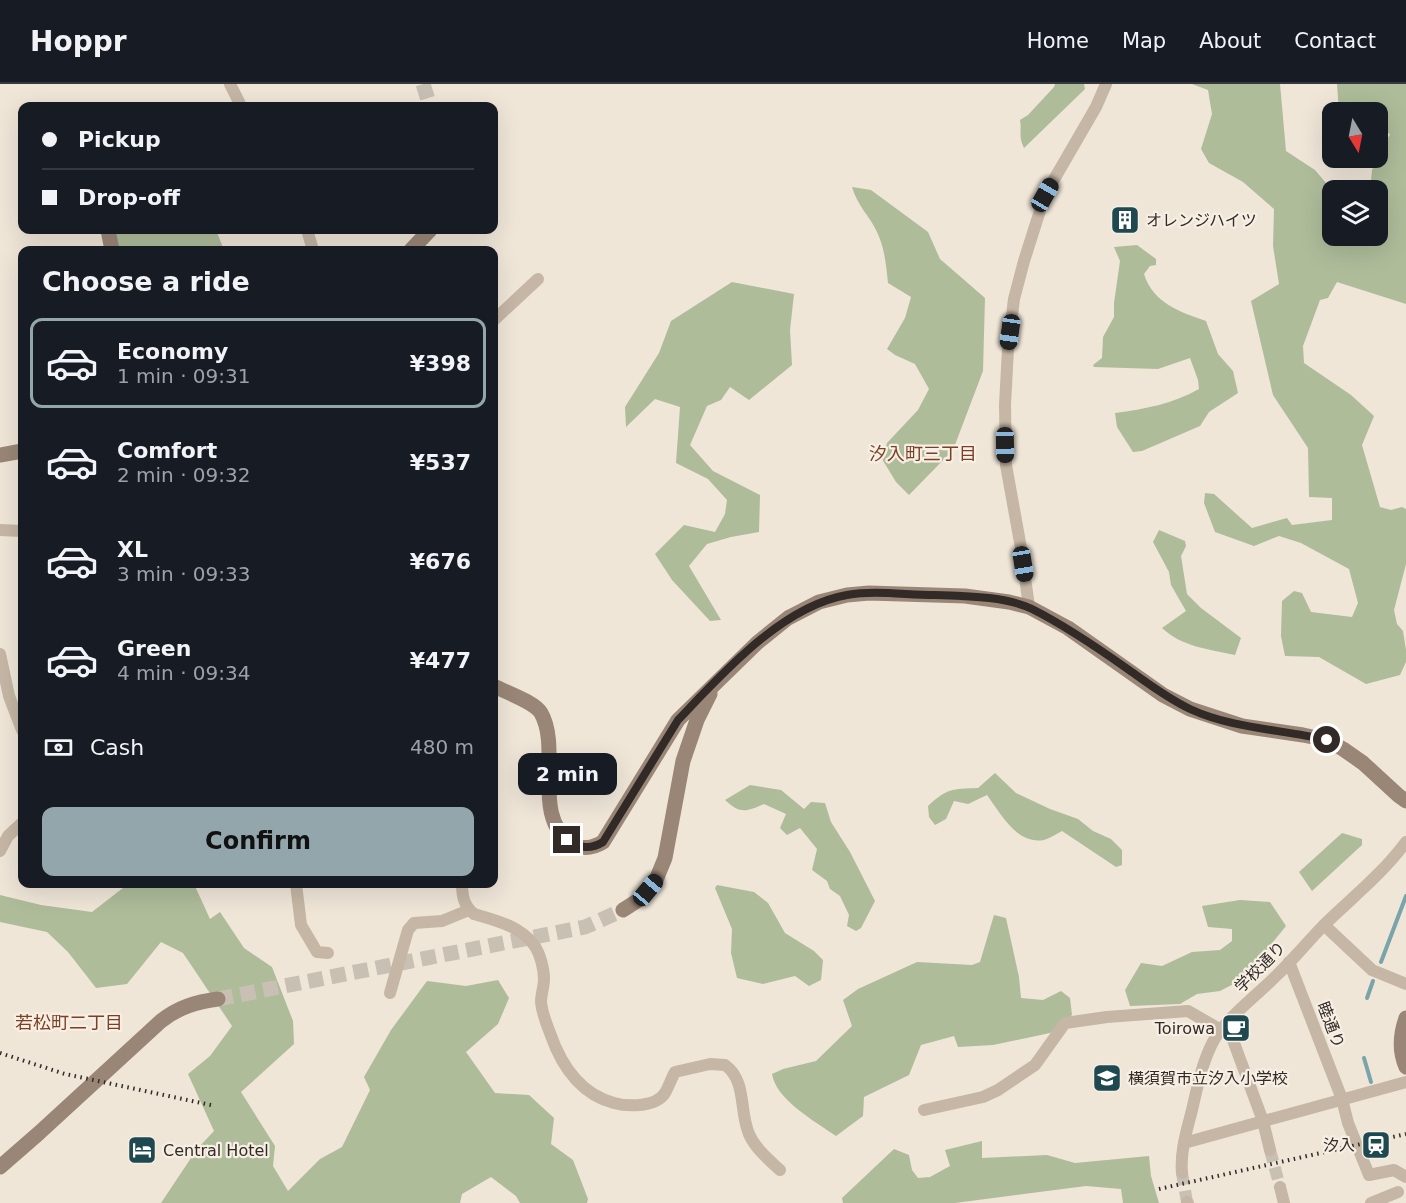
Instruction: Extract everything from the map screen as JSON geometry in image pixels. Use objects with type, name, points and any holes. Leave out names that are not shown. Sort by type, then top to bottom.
[{"type":"street","points":[[230,84],[239,102]]},
{"type":"street","points":[[1029,608],[1006,465],[1005,405],[1008,348],[1014,299],[1027,249],[1045,195],[1096,107],[1106,84]]},
{"type":"street","points":[[415,246],[426,234]]},
{"type":"street","points":[[498,316],[538,279]]},
{"type":"street","points":[[0,455],[18,452]]},
{"type":"street","points":[[0,530],[18,531]]},
{"type":"street","points":[[498,688],[538,708],[543,716],[547,729],[550,801],[554,822],[567,840],[575,845],[585,848],[594,847],[603,842],[678,720],[757,643],[788,618],[819,602],[869,593],[965,597],[1009,602],[1029,608],[1068,628],[1163,695],[1190,709],[1242,726],[1327,740],[1362,763],[1406,801]]},
{"type":"street","points":[[0,654],[9,696],[18,720]]},
{"type":"street","points":[[624,910],[640,899],[656,880],[665,858],[683,761],[697,720],[716,682]]},
{"type":"street","points":[[0,851],[8,836],[18,830]]},
{"type":"street","name":"学校通り","points":[[1182,1173],[1181,1160],[1184,1143],[1204,1065],[1224,1027],[1324,925],[1378,874],[1406,842]]},
{"type":"street","points":[[296,888],[301,925],[317,952],[328,953]]},
{"type":"street","points":[[462,888],[463,898],[469,910],[474,914],[519,930],[533,944],[543,973],[541,1003],[545,1020],[561,1059],[572,1076],[586,1090],[601,1100],[623,1106],[650,1103],[658,1100],[665,1093],[675,1072],[710,1064],[725,1065],[739,1080],[745,1122],[750,1137],[763,1154],[780,1170]]},
{"type":"street","points":[[390,993],[408,930],[414,923],[442,921],[469,910]]},
{"type":"street","points":[[1324,925],[1372,970],[1406,984]]},
{"type":"street","name":"睦通り","points":[[1289,962],[1369,1175],[1394,1170],[1406,1178]]},
{"type":"street","points":[[0,1167],[175,1010],[194,1003],[218,999]]},
{"type":"street","points":[[924,1110],[983,1097],[998,1090],[1035,1065],[1065,1023],[1107,1017],[1188,1011],[1224,1027],[1263,1121],[1270,1150]]},
{"type":"street","points":[[1406,1018],[1401,1039],[1406,1067]]},
{"type":"street","points":[[1184,1143],[1406,1082]]},
{"type":"street","points":[[1371,1203],[1400,1198],[1406,1178]]},
{"type":"street","points":[[1280,1187],[1284,1203]]},
{"type":"green space","points":[[1055,84],[1084,84],[1085,89],[1024,148],[1020,120],[1028,115]]},
{"type":"green space","points":[[1192,84],[1280,84],[1286,151],[1315,170],[1324,180],[1322,246],[1388,246],[1388,180],[1371,180],[1373,168],[1388,168],[1390,134],[1388,133],[1388,102],[1338,102],[1337,84],[1406,84],[1406,304],[1337,282],[1328,298],[1320,300],[1303,346],[1304,363],[1351,395],[1374,416],[1362,445],[1380,507],[1391,510],[1402,507],[1406,509],[1406,564],[1394,610],[1397,624],[1403,631],[1406,650],[1406,662],[1400,675],[1366,684],[1319,657],[1285,656],[1281,636],[1282,601],[1294,591],[1302,593],[1311,612],[1352,617],[1358,603],[1349,569],[1301,543],[1279,536],[1254,546],[1215,532],[1204,503],[1205,493],[1214,494],[1252,528],[1287,518],[1292,525],[1332,520],[1332,498],[1309,497],[1308,448],[1273,395],[1251,301],[1279,284],[1273,246],[1274,209],[1243,182],[1209,163],[1201,149],[1212,114],[1208,90]]},
{"type":"green space","points":[[852,187],[871,190],[928,232],[940,259],[985,298],[983,371],[953,450],[909,495],[896,482],[882,459],[887,443],[918,410],[929,389],[915,364],[887,349],[905,318],[911,297],[888,283],[880,238],[857,200]]},
{"type":"green space","points":[[115,234],[218,234],[222,246],[117,246]]},
{"type":"green space","points":[[1137,245],[1156,259],[1156,265],[1150,266],[1144,274],[1154,292],[1177,310],[1206,321],[1218,354],[1233,371],[1238,393],[1209,412],[1200,426],[1142,451],[1133,452],[1117,427],[1115,413],[1179,399],[1199,389],[1190,358],[1158,369],[1094,367],[1093,365],[1102,358],[1103,337],[1114,317],[1120,261],[1114,247]]},
{"type":"green space","points":[[732,282],[794,294],[790,330],[792,365],[749,400],[730,387],[721,400],[707,406],[690,445],[713,471],[760,495],[759,532],[707,544],[689,566],[721,620],[710,621],[672,580],[655,554],[684,525],[715,532],[725,514],[727,500],[708,479],[676,463],[680,407],[655,399],[626,427],[625,407],[659,353],[671,321]]},
{"type":"green space","points":[[1159,530],[1185,541],[1186,546],[1181,556],[1187,594],[1201,608],[1241,638],[1235,655],[1187,643],[1162,628],[1186,611],[1171,585],[1169,572],[1153,542]]},
{"type":"green space","points":[[995,773],[1016,793],[1078,819],[1093,831],[1111,839],[1122,850],[1122,865],[1116,867],[1062,831],[1044,840],[1026,838],[1004,819],[987,795],[968,804],[954,801],[946,819],[935,825],[929,817],[928,806],[950,791],[978,788]]},
{"type":"green space","points":[[750,785],[781,790],[804,809],[811,802],[825,803],[831,822],[850,852],[875,901],[861,928],[856,931],[847,926],[849,915],[840,896],[830,889],[827,881],[812,870],[817,849],[800,828],[787,835],[780,828],[786,814],[764,804],[748,810],[739,810],[725,800]]},
{"type":"green space","points":[[1342,833],[1362,839],[1362,845],[1312,891],[1299,872]]},
{"type":"green space","points":[[717,885],[754,892],[768,903],[785,933],[814,951],[823,960],[821,980],[809,986],[795,976],[763,984],[737,978],[731,953],[732,929],[715,888]]},
{"type":"green space","points":[[123,888],[196,888],[210,919],[220,912],[244,948],[272,967],[293,1021],[294,1044],[241,1092],[275,1146],[273,1166],[288,1191],[320,1159],[342,1147],[370,1090],[364,1077],[391,1030],[427,981],[466,986],[498,980],[509,998],[498,1024],[466,1052],[495,1093],[529,1095],[554,1118],[551,1144],[573,1160],[588,1199],[587,1203],[520,1203],[516,1196],[491,1177],[462,1194],[460,1203],[161,1203],[197,1149],[214,1131],[188,1074],[210,1056],[232,1026],[183,953],[161,942],[127,984],[96,988],[68,952],[47,932],[0,922],[0,895],[41,905],[92,912]]},
{"type":"green space","points":[[1240,900],[1270,902],[1286,926],[1243,979],[1220,991],[1197,994],[1180,1004],[1130,1006],[1125,990],[1141,963],[1162,966],[1192,952],[1220,950],[1232,941],[1232,929],[1208,927],[1202,906]]},
{"type":"green space","points":[[994,915],[1006,918],[1019,977],[1021,998],[1043,1000],[1061,991],[1070,998],[1072,1015],[1050,1033],[993,1045],[958,1047],[954,1036],[921,1045],[909,1075],[864,1097],[863,1116],[836,1136],[798,1110],[781,1093],[772,1074],[816,1061],[852,1026],[843,1000],[858,989],[917,962],[972,965],[980,962]]},
{"type":"green space","points":[[982,1141],[982,1158],[1047,1155],[1075,1163],[1149,1156],[1151,1176],[1159,1203],[1123,1203],[1121,1189],[1086,1186],[955,1203],[843,1203],[842,1198],[894,1149],[909,1155],[912,1170],[918,1178],[930,1177],[950,1166],[945,1150]]},
{"type":"waterway","points":[[1381,962],[1406,896]]},
{"type":"waterway","points":[[1367,998],[1373,981]]},
{"type":"waterway","points":[[1364,1058],[1371,1082]]},
{"type":"tunnel","points":[[423,84],[429,102]]},
{"type":"tunnel","points":[[218,999],[585,927],[623,910]]},
{"type":"tunnel","points":[[1270,1150],[1280,1187]]},
{"type":"tunnel","points":[[1182,1173],[1187,1202]]},
{"type":"railway","points":[[0,1053],[65,1074],[211,1105]]},
{"type":"railway","points":[[1159,1189],[1406,1134]]},
{"type":"place","name":"オレンジハイツ","points":[[1125,220]]},
{"type":"place","name":"Toirowa","points":[[1236,1028]]},
{"type":"place","name":"横須賀市立汐入小学校","points":[[1107,1078]]},
{"type":"place","name":"汐入","points":[[1376,1145]]},
{"type":"place","name":"Central Hotel","points":[[142,1150]]},
{"type":"district","name":"汐入町三丁目","points":[[923,453]]},
{"type":"district","name":"若松町二丁目","points":[[69,1022]]},
{"type":"route","points":[[567,840],[585,848],[594,847],[603,842],[678,720],[694,703],[757,643],[788,618],[819,602],[848,595],[869,593],[965,597],[1009,602],[1029,608],[1068,628],[1163,695],[1190,709],[1242,726],[1327,740]]}]
